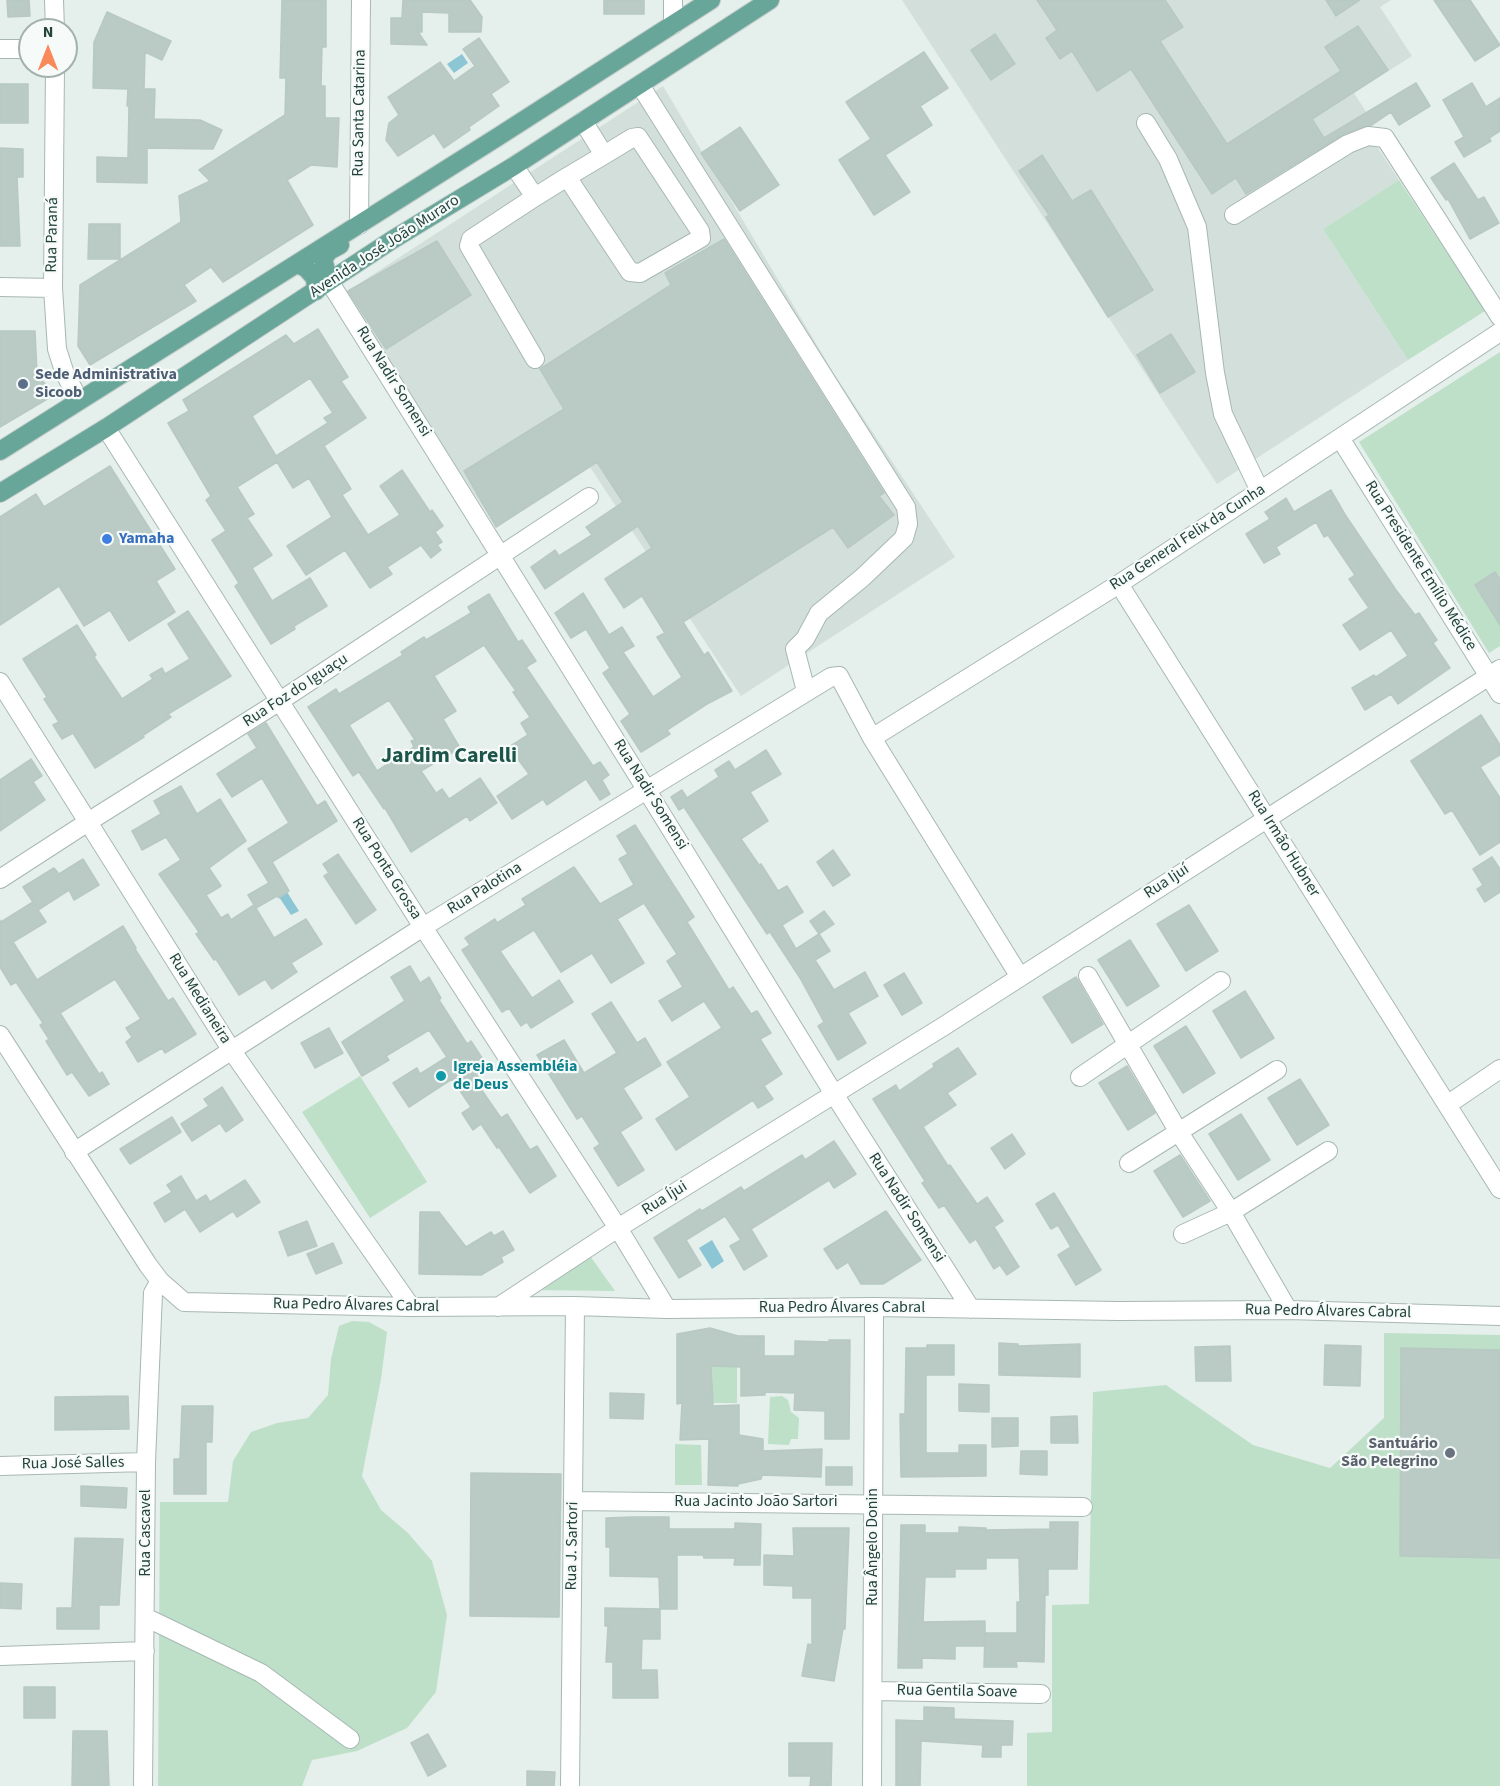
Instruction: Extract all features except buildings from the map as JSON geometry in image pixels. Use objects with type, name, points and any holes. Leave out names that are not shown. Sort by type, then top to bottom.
[{"type":"main road","name":"Avenida José João Muraro","points":[[0,451],[711,0]]},
{"type":"main road","name":"Avenida José João Muraro","points":[[0,493],[106,428],[392,240],[514,166],[770,0]]},
{"type":"main road","points":[[322,286],[323,259],[329,251],[356,233],[358,225]]},
{"type":"main road","points":[[297,264],[306,268],[322,286]]},
{"type":"street","points":[[54,0],[55,18]]},
{"type":"street","name":"Rua Santa Catarina","points":[[358,225],[361,0]]},
{"type":"street","points":[[673,0],[673,25]]},
{"type":"street","points":[[0,49],[18,49]]},
{"type":"street","name":"Rua Paraná","points":[[55,78],[53,288],[57,349],[65,374],[79,400]]},
{"type":"street","points":[[640,85],[906,507],[908,524],[904,538],[862,578],[819,613],[805,639],[795,650],[806,691]]},
{"type":"street","points":[[583,121],[603,155]]},
{"type":"street","points":[[1146,123],[1168,159],[1197,227],[1215,373],[1223,414],[1260,491]]},
{"type":"street","points":[[1234,215],[1348,144],[1368,136],[1385,138],[1500,317]]},
{"type":"street","points":[[535,359],[469,246],[471,239],[535,197],[567,177],[603,155],[632,138],[638,137],[700,231],[701,238],[640,273],[630,272],[567,177]]},
{"type":"street","points":[[514,166],[535,197]]},
{"type":"street","name":"Rua Nadir Somensi","points":[[322,286],[502,556],[834,1094],[970,1309]]},
{"type":"street","points":[[0,287],[53,288]]},
{"type":"street","name":"Rua General Felix da Cunha","points":[[872,738],[1119,584],[1500,332]]},
{"type":"street","name":"Rua Ponta Grossa","points":[[106,428],[423,927],[618,1228],[667,1309]]},
{"type":"street","name":"Rua Presidente Emílio Médice","points":[[1340,438],[1494,672],[1500,694]]},
{"type":"street","name":"Rua Foz do Iguaçu","points":[[0,879],[280,701],[589,497]]},
{"type":"street","name":"Rua Irmão Hubner","points":[[1119,584],[1500,1189]]},
{"type":"street","name":"Rua Ijuí","points":[[834,1094],[1494,672]]},
{"type":"street","name":"Rua Palotina","points":[[75,1152],[423,927],[824,680],[839,676],[872,738]]},
{"type":"street","name":"Rua Medianeira","points":[[0,682],[232,1051],[411,1307]]},
{"type":"street","points":[[872,738],[1020,976]]},
{"type":"street","points":[[1088,976],[1178,1131],[1231,1212],[1287,1310]]},
{"type":"street","points":[[1080,1077],[1221,981]]},
{"type":"street","points":[[0,1035],[160,1281]]},
{"type":"street","points":[[1447,1105],[1500,1069]]},
{"type":"street","points":[[1129,1162],[1277,1070]]},
{"type":"street","name":"Rua Íjui","points":[[498,1307],[618,1228],[834,1094]]},
{"type":"street","points":[[1183,1234],[1231,1212],[1328,1151]]},
{"type":"street","name":"Rua Pedro Álvares Cabral","points":[[160,1281],[184,1302],[667,1309],[874,1307],[1118,1311],[1287,1310],[1500,1316]]},
{"type":"street","name":"Rua Cascavel","points":[[142,1786],[147,1462],[153,1293],[160,1281]]},
{"type":"street","name":"Rua J. Sartori","points":[[570,1786],[575,1306]]},
{"type":"street","name":"Rua Ângelo Donin","points":[[872,1786],[874,1307]]},
{"type":"street","name":"Rua José Salles","points":[[0,1466],[147,1462]]},
{"type":"street","name":"Rua Jacinto João Sartori","points":[[573,1501],[1083,1507]]},
{"type":"street","points":[[145,1617],[261,1673],[350,1739]]},
{"type":"street","points":[[0,1656],[145,1651]]},
{"type":"street","name":"Rua Gentila Soave","points":[[873,1691],[1041,1694]]},
{"type":"shaded area","points":[[902,0],[1391,0],[1380,7],[1412,56],[1354,93],[1374,124],[1366,130],[1399,180],[1323,229],[1408,360],[1217,484]]},
{"type":"shaded area","points":[[663,86],[833,372],[955,557],[741,696],[590,467],[496,527],[343,294]]},
{"type":"green space","points":[[1399,180],[1485,311],[1408,360],[1323,229]]},
{"type":"green space","points":[[1500,352],[1500,646],[1489,653],[1359,442]]},
{"type":"green space","points":[[360,1076],[427,1182],[370,1218],[302,1112]]},
{"type":"green space","points":[[588,1253],[615,1291],[533,1290]]},
{"type":"green space","points":[[352,1321],[369,1322],[387,1332],[381,1379],[362,1476],[381,1510],[408,1533],[432,1561],[447,1615],[436,1692],[407,1728],[357,1751],[312,1760],[302,1786],[158,1786],[160,1502],[228,1502],[233,1461],[251,1432],[277,1423],[308,1418],[328,1395],[331,1359],[339,1326]]},
{"type":"green space","points":[[1384,1333],[1500,1335],[1500,1786],[1027,1786],[1027,1733],[1052,1732],[1052,1605],[1089,1604],[1093,1392],[1166,1385],[1253,1445],[1330,1468],[1384,1418]]},
{"type":"green space","points":[[712,1366],[737,1367],[737,1403],[712,1403]]},
{"type":"green space","points":[[782,1396],[788,1400],[791,1412],[799,1418],[798,1439],[791,1439],[789,1445],[768,1444],[770,1397]]},
{"type":"green space","points":[[675,1444],[701,1445],[702,1485],[675,1485]]},
{"type":"water","points":[[462,54],[468,63],[454,73],[447,64]]},
{"type":"water","points":[[287,892],[299,911],[291,915],[279,897]]},
{"type":"water","points":[[712,1240],[724,1261],[712,1269],[699,1248]]},
{"type":"place","name":"Sede Administrativa Sicoob","points":[[23,384]]},
{"type":"place","name":"Yamaha","points":[[107,539]]},
{"type":"place","name":"Igreja Assembléia de Deus","points":[[441,1076]]},
{"type":"place","name":"Santuário São Pelegrino","points":[[1450,1453]]},
{"type":"district","name":"Jardim Carelli","points":[[449,757]]}]
